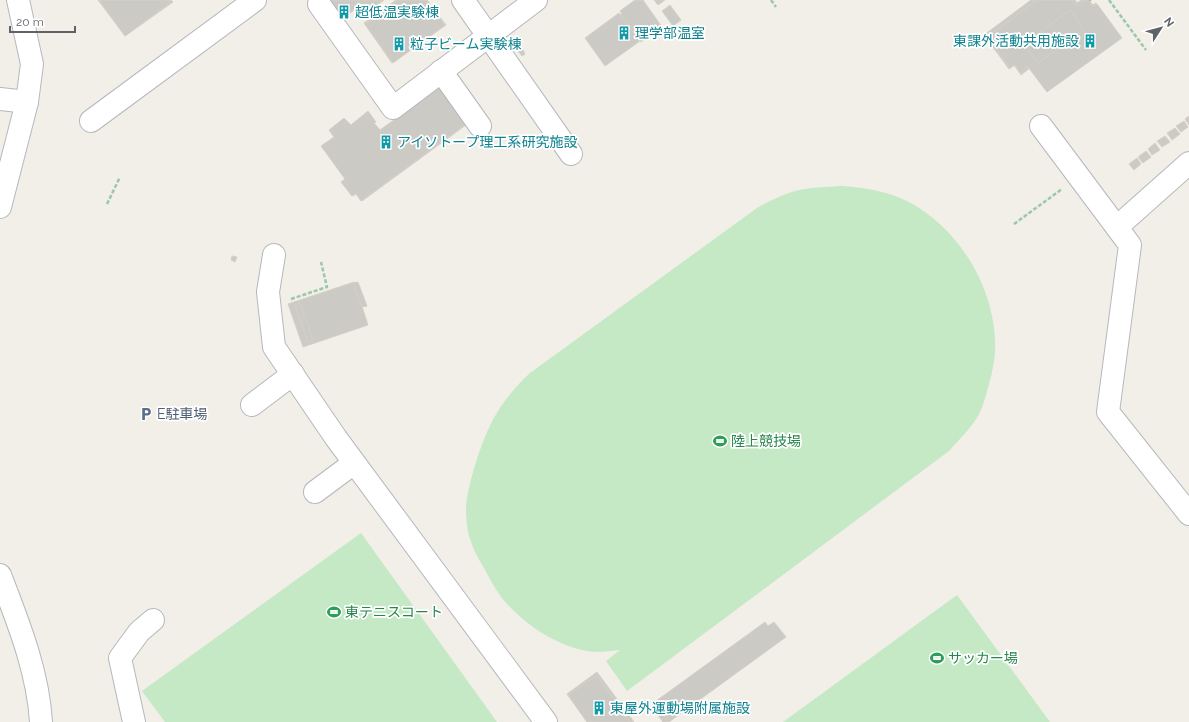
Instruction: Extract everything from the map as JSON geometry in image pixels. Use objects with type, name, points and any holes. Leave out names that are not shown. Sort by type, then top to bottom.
[{"type":"street","points":[[0,207],[27,102],[32,64],[18,0]]},
{"type":"street","points":[[463,0],[572,154]]},
{"type":"street","points":[[319,4],[393,108],[536,0]]},
{"type":"street","points":[[91,121],[244,3]]},
{"type":"street","points":[[441,71],[480,126]]},
{"type":"street","points":[[0,99],[27,102]]},
{"type":"street","points":[[1041,126],[1130,245],[1108,412],[1189,514]]},
{"type":"street","points":[[1117,227],[1189,163]]},
{"type":"street","points":[[274,255],[268,292],[274,347],[354,463],[546,722]]},
{"type":"street","points":[[252,404],[293,374]]},
{"type":"street","points":[[315,492],[354,463]]},
{"type":"street","points":[[0,575],[11,602],[34,672],[41,722]]},
{"type":"street","points":[[134,722],[120,658],[139,632],[152,620]]},
{"type":"path","points":[[771,0],[776,7]]},
{"type":"path","points":[[1108,0],[1146,50]]},
{"type":"path","points":[[1014,224],[1078,176]]},
{"type":"path","points":[[107,204],[120,177]]},
{"type":"path","points":[[321,262],[328,291]]},
{"type":"path","points":[[269,306],[327,287]]},
{"type":"green space","name":"陸上競技場","points":[[842,186],[877,191],[893,195],[909,202],[927,213],[943,227],[970,260],[988,299],[993,319],[995,340],[995,353],[992,372],[981,410],[972,425],[949,451],[627,691],[606,661],[620,650],[599,652],[587,651],[565,645],[535,628],[517,614],[505,602],[495,588],[479,559],[468,532],[466,505],[473,472],[488,430],[494,418],[509,396],[530,373],[757,208],[776,198],[795,191]]},
{"type":"green space","name":"東テニスコート","points":[[361,533],[497,722],[165,722],[142,691]]},
{"type":"green space","name":"サッカー場","points":[[957,595],[1050,722],[783,722]]},
{"type":"building","points":[[98,0],[171,0],[173,2],[125,36]]},
{"type":"building","points":[[99,0],[169,0],[171,2],[125,36]]},
{"type":"building","name":"超低温実験棟","points":[[328,0],[384,0],[363,16],[357,8],[342,19]]},
{"type":"building","name":"超低温実験棟","points":[[329,0],[383,0],[362,16],[356,8],[342,18]]},
{"type":"building","name":"粒子ビーム実験棟","points":[[396,0],[427,0],[446,25],[392,63],[364,23]]},
{"type":"building","name":"粒子ビーム実験棟","points":[[398,0],[427,0],[445,25],[393,63],[365,24]]},
{"type":"building","name":"理学部温室","points":[[635,0],[643,0],[662,27],[641,42],[639,40],[605,64],[587,39],[622,14],[620,11]]},
{"type":"building","points":[[654,0],[665,0],[658,5]]},
{"type":"building","name":"東課外活動共用施設","points":[[1031,0],[1075,0],[1077,3],[1081,0],[1089,0],[1093,5],[1096,3],[1120,36],[1047,90],[1031,67],[1021,75],[1014,65],[1009,69],[984,35]],"holes":[[[1069,8],[1084,28],[1037,62],[1026,47],[1022,50],[1018,45]]]},
{"type":"building","name":"東課外活動共用施設","points":[[1037,0],[1072,0],[1077,6],[1086,0],[1089,0],[1093,7],[1097,4],[1122,38],[1047,92],[1028,67],[1020,73],[1015,65],[1010,68],[987,37]]},
{"type":"building","points":[[670,5],[681,20],[673,26],[662,11]]},
{"type":"building","points":[[1070,10],[1084,30],[1038,63],[1023,44]]},
{"type":"building","points":[[619,13],[640,41],[605,66],[585,38]]},
{"type":"building","points":[[522,48],[525,54],[522,56],[518,51]]},
{"type":"building","name":"アイソトープ理工系研究施設","points":[[443,85],[470,122],[362,201],[357,193],[352,196],[342,182],[346,179],[322,146],[335,137],[330,131],[345,120],[350,126],[368,112],[379,131]]},
{"type":"building","name":"アイソトープ理工系研究施設","points":[[442,86],[470,121],[361,201],[356,194],[352,196],[341,182],[345,179],[321,146],[334,137],[329,130],[344,118],[351,125],[368,111],[376,122],[374,123],[380,130]]},
{"type":"building","points":[[1189,116],[1189,125],[1185,119]]},
{"type":"building","points":[[1184,121],[1188,127],[1181,132],[1176,126]]},
{"type":"building","points":[[1175,128],[1180,134],[1172,140],[1167,133]]},
{"type":"building","points":[[1165,136],[1170,142],[1162,147],[1157,141]]},
{"type":"building","points":[[1155,143],[1160,150],[1152,155],[1148,149]]},
{"type":"building","points":[[1146,151],[1151,157],[1143,163],[1138,157]]},
{"type":"building","points":[[1137,158],[1141,164],[1134,170],[1129,164]]},
{"type":"building","points":[[232,256],[237,257],[235,262],[231,260]]},
{"type":"building","points":[[354,282],[368,325],[303,347],[288,304]]},
{"type":"building","points":[[358,282],[367,306],[362,307],[353,283]]},
{"type":"building","points":[[300,303],[313,340],[308,342],[295,305]]},
{"type":"building","points":[[765,622],[768,626],[774,622],[786,637],[669,722],[663,722],[654,710],[659,706],[656,701]]},
{"type":"building","name":"東屋外運動場附属施設","points":[[597,672],[634,722],[587,722],[567,694]]},
{"type":"building","name":"東屋外運動場附属施設","points":[[597,675],[630,722],[587,722],[568,695]]},
{"type":"place","name":"超低温実験棟","points":[[344,12]]},
{"type":"place","name":"理学部温室","points":[[624,33]]},
{"type":"place","name":"東課外活動共用施設","points":[[1090,41]]},
{"type":"place","name":"粒子ビーム実験棟","points":[[399,44]]},
{"type":"place","name":"アイソトープ理工系研究施設","points":[[386,142]]},
{"type":"place","name":"E駐車場","points":[[146,414]]},
{"type":"place","name":"陸上競技場","points":[[720,441]]},
{"type":"place","name":"東テニスコート","points":[[334,612]]},
{"type":"place","name":"サッカー場","points":[[937,658]]},
{"type":"place","name":"東屋外運動場附属施設","points":[[599,708]]}]
